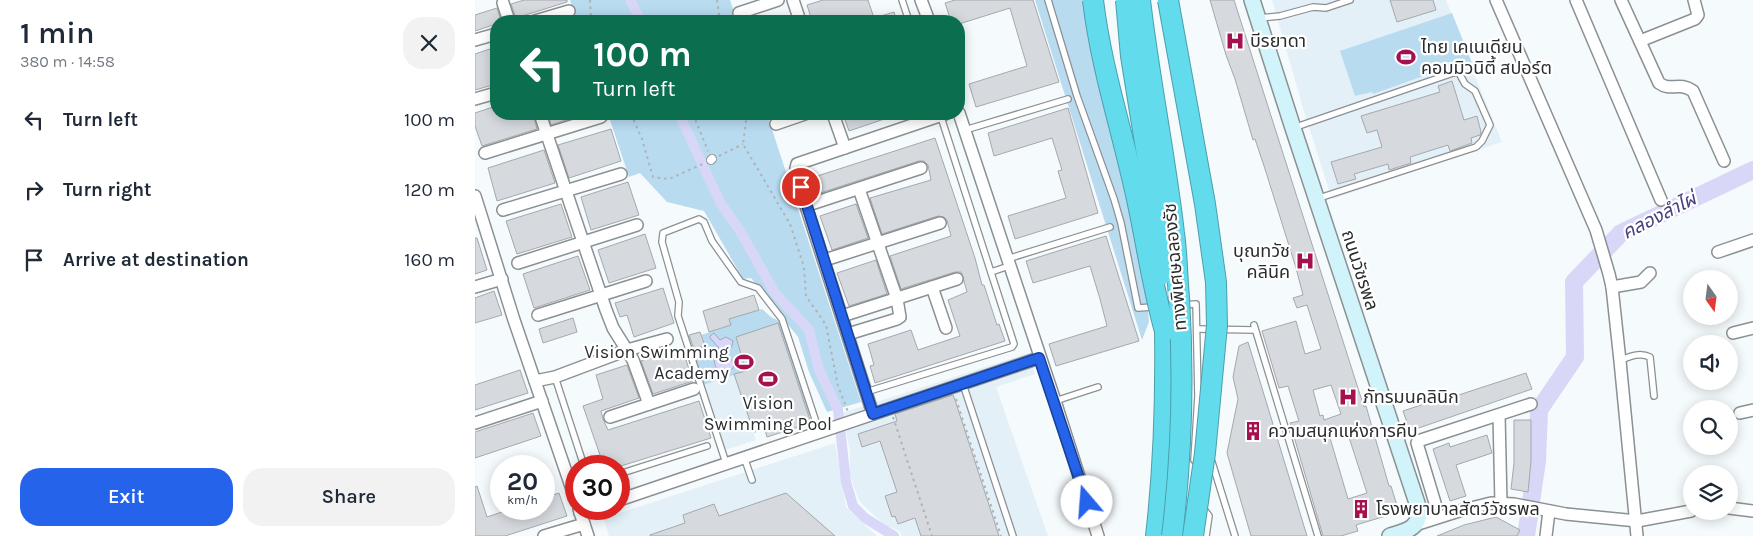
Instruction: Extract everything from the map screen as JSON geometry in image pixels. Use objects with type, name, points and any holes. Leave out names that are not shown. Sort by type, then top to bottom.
[{"type":"highway","points":[[1093,0],[1101,55],[1138,204],[1156,298],[1165,330]]},
{"type":"highway","name":"ทางพิเศษฉลองรัช","points":[[1126,0],[1131,56],[1160,238],[1164,286],[1165,436],[1157,536]]},
{"type":"highway","name":"ทางพิเศษฉลองรัช","points":[[1140,0],[1146,58],[1175,234],[1181,337],[1182,410],[1179,482],[1172,536]]},
{"type":"highway","points":[[1168,0],[1205,204],[1216,291],[1217,325],[1205,454],[1193,536]]},
{"type":"highway","points":[[1173,0],[1175,42]]},
{"type":"main road","name":"ถนนวัชรพล","points":[[1252,0],[1419,509],[1415,525]]},
{"type":"main road","points":[[1390,536],[1411,530],[1415,525]]},
{"type":"street","points":[[739,13],[778,0]]},
{"type":"street","points":[[793,0],[798,15]]},
{"type":"street","points":[[1496,0],[1598,238],[1613,287],[1637,536]]},
{"type":"street","points":[[1576,0],[1661,200]]},
{"type":"street","points":[[1621,0],[1659,83],[1664,87],[1686,86],[1693,92],[1724,161]]},
{"type":"street","points":[[1640,41],[1695,19],[1698,15],[1694,0]]},
{"type":"street","points":[[924,1],[928,15]]},
{"type":"street","points":[[503,3],[507,15]]},
{"type":"street","points":[[555,15],[569,11]]},
{"type":"street","points":[[475,40],[490,36]]},
{"type":"street","points":[[475,99],[490,95]]},
{"type":"street","points":[[542,120],[600,295],[613,328],[633,360],[649,404]]},
{"type":"street","points":[[485,153],[591,120]]},
{"type":"street","points":[[776,124],[788,120]]},
{"type":"street","points":[[835,120],[845,148]]},
{"type":"street","points":[[873,414],[806,206],[796,168],[797,164],[925,120]]},
{"type":"street","points":[[961,120],[1098,536]]},
{"type":"street","points":[[811,204],[921,168]]},
{"type":"street","points":[[503,210],[621,174]]},
{"type":"street","points":[[848,334],[899,318],[897,299],[859,189]]},
{"type":"street","points":[[475,196],[541,401],[565,463]]},
{"type":"street","points":[[831,258],[940,222]]},
{"type":"street","points":[[518,263],[637,226]]},
{"type":"street","points":[[1718,252],[1753,240]]},
{"type":"street","points":[[1613,287],[1641,282],[1649,273]]},
{"type":"street","points":[[475,287],[502,279]]},
{"type":"street","points":[[842,316],[957,279]]},
{"type":"street","points":[[538,315],[646,280]]},
{"type":"street","points":[[932,287],[946,328]]},
{"type":"street","points":[[1733,332],[1753,328]]},
{"type":"street","points":[[535,381],[555,377],[627,350],[667,339]]},
{"type":"street","points":[[630,496],[1039,358]]},
{"type":"street","points":[[610,417],[694,389]]},
{"type":"street","points":[[475,423],[541,401]]},
{"type":"street","points":[[1435,503],[1417,444],[1418,441],[1531,404]]},
{"type":"street","points":[[1740,412],[1753,410]]},
{"type":"street","points":[[1499,415],[1501,504]]},
{"type":"street","points":[[1415,525],[1491,503],[1514,504],[1546,510],[1637,521],[1683,512]]},
{"type":"street","points":[[1738,509],[1753,511]]},
{"type":"street","points":[[1545,536],[1546,510]]},
{"type":"street","points":[[544,536],[572,520]]},
{"type":"street","points":[[583,520],[588,536]]},
{"type":"lane","points":[[902,0],[907,15]]},
{"type":"lane","points":[[1048,0],[1077,96],[1114,199],[1121,223],[1138,308],[1196,304],[1198,396],[1194,465]]},
{"type":"lane","points":[[1258,18],[1280,16],[1313,7],[1326,8],[1350,0]]},
{"type":"lane","points":[[1293,128],[1453,73],[1459,74],[1465,84],[1475,91],[1490,125],[1482,141],[1476,146],[1316,198]]},
{"type":"lane","points":[[965,130],[1068,99]]},
{"type":"lane","points":[[866,392],[1012,347],[1014,344],[944,120]]},
{"type":"lane","points":[[726,463],[678,316],[679,302],[662,242],[663,234],[691,221],[699,219],[704,222],[712,241],[741,282],[758,288],[782,319],[835,426]]},
{"type":"lane","points":[[991,272],[1008,263],[1110,227]]},
{"type":"lane","points":[[1197,330],[1255,328],[1318,536]]},
{"type":"lane","points":[[1621,361],[1630,356],[1645,354],[1650,357],[1654,396]]},
{"type":"lane","points":[[555,377],[580,455]]},
{"type":"lane","points":[[963,383],[1013,536]]},
{"type":"lane","points":[[1055,401],[1098,387]]},
{"type":"lane","points":[[630,470],[707,446]]},
{"type":"lane","points":[[744,457],[752,480]]},
{"type":"lane","points":[[1211,459],[1235,536]]},
{"type":"lane","points":[[1193,485],[1192,495],[1208,514],[1206,536]]},
{"type":"path","points":[[589,0],[591,15]]},
{"type":"path","points":[[717,0],[719,15]]},
{"type":"path","points":[[634,120],[642,140],[653,178],[669,179],[743,144]]},
{"type":"path","points":[[695,120],[711,159]]},
{"type":"path","points":[[746,120],[743,144],[791,224],[804,267],[807,296],[826,325],[838,386],[835,426]]},
{"type":"path","points":[[956,399],[1001,536]]},
{"type":"path","points":[[893,416],[931,536]]},
{"type":"shaded area","points":[[570,0],[730,0],[735,15],[575,15]]},
{"type":"shaded area","points":[[1035,0],[1084,0],[1145,277],[1149,322],[1142,340]]},
{"type":"shaded area","points":[[1272,0],[1446,0],[1502,142],[1332,199],[1305,115]]},
{"type":"shaded area","name":"ไทย เคเนเดียน คอมมิวนิตี้ สปอร์ต","points":[[1452,13],[1472,63],[1433,75],[1432,73],[1373,94],[1372,92],[1355,96],[1340,51]]},
{"type":"shaded area","points":[[610,120],[769,120],[861,402],[827,412],[809,372],[798,337],[751,278],[743,279],[704,211],[667,202],[640,173],[629,177]]},
{"type":"shaded area","name":"Vision Swimming Academy","points":[[762,309],[771,317],[781,322],[810,415],[754,433],[734,375],[703,385],[690,350],[705,346],[701,335],[730,325],[729,319]]},
{"type":"shaded area","points":[[714,333],[720,340],[726,337],[733,341],[727,353],[734,364],[728,373],[720,372],[715,366],[715,357],[719,348],[710,338]]},
{"type":"shaded area","points":[[1028,353],[1035,374],[996,387],[1048,536],[902,536],[899,531],[885,525],[864,506],[859,500],[850,476],[850,451],[842,413]]},
{"type":"shaded area","points":[[734,374],[756,440],[725,450],[703,385]]},
{"type":"shaded area","points":[[835,443],[846,507],[877,536],[609,536],[605,520],[630,520],[630,510]]},
{"type":"building","points":[[524,0],[567,0],[567,2],[526,15],[515,15],[511,4]]},
{"type":"building","points":[[823,0],[868,0],[873,15],[810,15],[807,5]]},
{"type":"building","points":[[955,0],[1033,0],[1059,82],[976,107],[969,84],[1027,66],[1010,8],[965,22],[965,15],[949,15],[945,3]]},
{"type":"building","points":[[1210,0],[1234,0],[1364,407],[1366,406],[1389,486],[1391,486],[1399,512],[1356,525],[1358,531],[1341,536],[1323,536],[1290,423],[1299,421],[1288,386],[1279,388],[1262,331],[1296,321],[1305,354],[1321,349],[1307,305],[1297,308],[1293,298],[1303,295],[1296,268],[1226,55]],"holes":[[[1331,385],[1341,414],[1324,420],[1323,415],[1320,416],[1313,390]],[[1345,425],[1367,493],[1348,499],[1328,431]]]},
{"type":"building","points":[[1390,0],[1433,0],[1436,10],[1397,22]]},
{"type":"building","points":[[497,8],[499,15],[490,15],[490,26],[475,31],[475,15]]},
{"type":"building","points":[[894,12],[895,15],[884,15]]},
{"type":"building","points":[[490,49],[490,86],[475,90],[475,54]]},
{"type":"building","points":[[1452,81],[1464,120],[1477,116],[1481,132],[1480,135],[1471,138],[1472,143],[1450,151],[1448,145],[1410,157],[1411,163],[1389,170],[1388,164],[1354,174],[1356,179],[1338,184],[1331,162],[1382,147],[1377,130],[1367,133],[1361,116],[1440,92],[1438,86]]},
{"type":"building","points":[[490,108],[490,120],[535,120],[537,129],[482,146],[475,126],[475,113]]},
{"type":"building","points":[[1068,108],[1098,213],[1015,239],[1008,216],[1066,198],[1058,171],[1062,170],[1052,138],[994,156],[988,133]]},
{"type":"building","points":[[550,120],[566,120],[551,125]]},
{"type":"building","points":[[845,120],[881,120],[849,131]]},
{"type":"building","points":[[611,129],[621,161],[569,178],[558,145]]},
{"type":"building","points":[[935,138],[975,258],[982,285],[984,285],[997,325],[999,324],[1005,341],[875,383],[870,366],[874,365],[868,344],[911,330],[918,350],[960,336],[948,300],[967,292],[961,272],[955,272],[901,289],[890,256],[951,236],[947,220],[944,217],[938,216],[882,234],[870,198],[931,180],[928,165],[924,161],[814,195],[808,179]]},
{"type":"building","points":[[544,150],[555,183],[497,201],[488,168]]},
{"type":"building","points":[[628,182],[639,215],[591,230],[581,197]]},
{"type":"building","points":[[561,204],[572,237],[517,254],[506,221]]},
{"type":"building","points":[[856,204],[868,238],[832,250],[820,216]]},
{"type":"building","points":[[645,234],[656,268],[609,283],[598,250]]},
{"type":"building","points":[[1106,236],[1139,341],[1056,366],[1049,344],[1107,326],[1100,299],[1090,266],[1033,283],[1026,261]]},
{"type":"building","points":[[475,238],[477,238],[487,270],[475,274]]},
{"type":"building","points":[[578,256],[590,290],[534,308],[523,274]]},
{"type":"building","points":[[876,260],[887,294],[849,306],[837,273]]},
{"type":"building","points":[[663,288],[674,323],[634,337],[627,315],[620,317],[615,303]]},
{"type":"building","points":[[494,291],[502,315],[475,323],[475,298]]},
{"type":"building","points":[[754,295],[759,310],[729,319],[731,325],[709,332],[703,311]]},
{"type":"building","points":[[573,318],[577,332],[543,343],[539,329]]},
{"type":"building","name":"Vision Swimming Academy","points":[[778,323],[811,423],[767,437],[762,420],[751,424],[734,374],[746,371],[736,337]]},
{"type":"building","points":[[700,332],[705,346],[694,349],[689,335]]},
{"type":"building","name":"ความสนุกแห่งการคีบ","points":[[1248,342],[1307,536],[1251,536],[1227,453],[1238,399],[1233,377],[1239,346]]},
{"type":"building","points":[[682,348],[693,381],[653,394],[641,361]]},
{"type":"building","points":[[627,365],[639,398],[601,411],[608,430],[699,401],[711,438],[630,463],[630,455],[600,455],[583,406],[603,399],[596,375]]},
{"type":"building","points":[[520,370],[528,393],[475,410],[475,385]]},
{"type":"building","points":[[1526,373],[1532,389],[1410,431],[1403,411],[1433,401],[1434,403]]},
{"type":"building","points":[[953,395],[999,536],[921,536],[915,518],[898,524],[895,516],[892,517],[885,496],[897,492],[880,441],[862,447],[858,434],[897,421],[895,414]]},
{"type":"building","points":[[533,413],[541,436],[475,458],[475,432]]},
{"type":"building","points":[[1514,420],[1531,420],[1531,461],[1528,492],[1511,489],[1514,463]]},
{"type":"building","points":[[1487,435],[1492,453],[1456,465],[1466,496],[1450,501],[1433,449],[1449,443],[1450,447]]},
{"type":"building","points":[[477,486],[487,517],[490,516],[490,520],[555,520],[505,536],[475,536],[475,487]]},
{"type":"building","points":[[559,493],[565,510],[565,517],[555,520],[555,494]]},
{"type":"building","points":[[786,493],[835,536],[650,536],[685,523],[683,515],[714,504],[719,516]]},
{"type":"building","points":[[1496,517],[1520,530],[1517,536],[1437,536],[1464,525]]},
{"type":"waterway","points":[[630,0],[638,15]]},
{"type":"waterway","points":[[682,120],[721,204],[740,231],[775,293],[809,330],[819,370],[838,410],[846,482],[853,506],[865,518],[894,536]]},
{"type":"waterway","name":"คลองลำไผ่","points":[[1526,536],[1537,461],[1539,410],[1575,357],[1574,282],[1621,233],[1753,170]]},
{"type":"place","name":"บีรยาดา","points":[[1235,41]]},
{"type":"place","name":"ไทย เคเนเดียน คอมมิวนิตี้ สปอร์ต","points":[[1406,57]]},
{"type":"place","name":"บุณทวัช คลินิค","points":[[1305,261]]},
{"type":"place","name":"Vision Swimming Academy","points":[[744,362]]},
{"type":"place","name":"Vision Swimming Pool","points":[[768,379]]},
{"type":"place","name":"ภัทรมนคลินิก","points":[[1348,397]]},
{"type":"place","name":"ความสนุกแห่งการคีบ","points":[[1253,431]]},
{"type":"place","name":"โรงพยาบาลสัตว์วัชรพล","points":[[1361,509]]},
{"type":"route","points":[[801,187],[873,414],[1039,358],[1055,401],[1087,502]]}]
